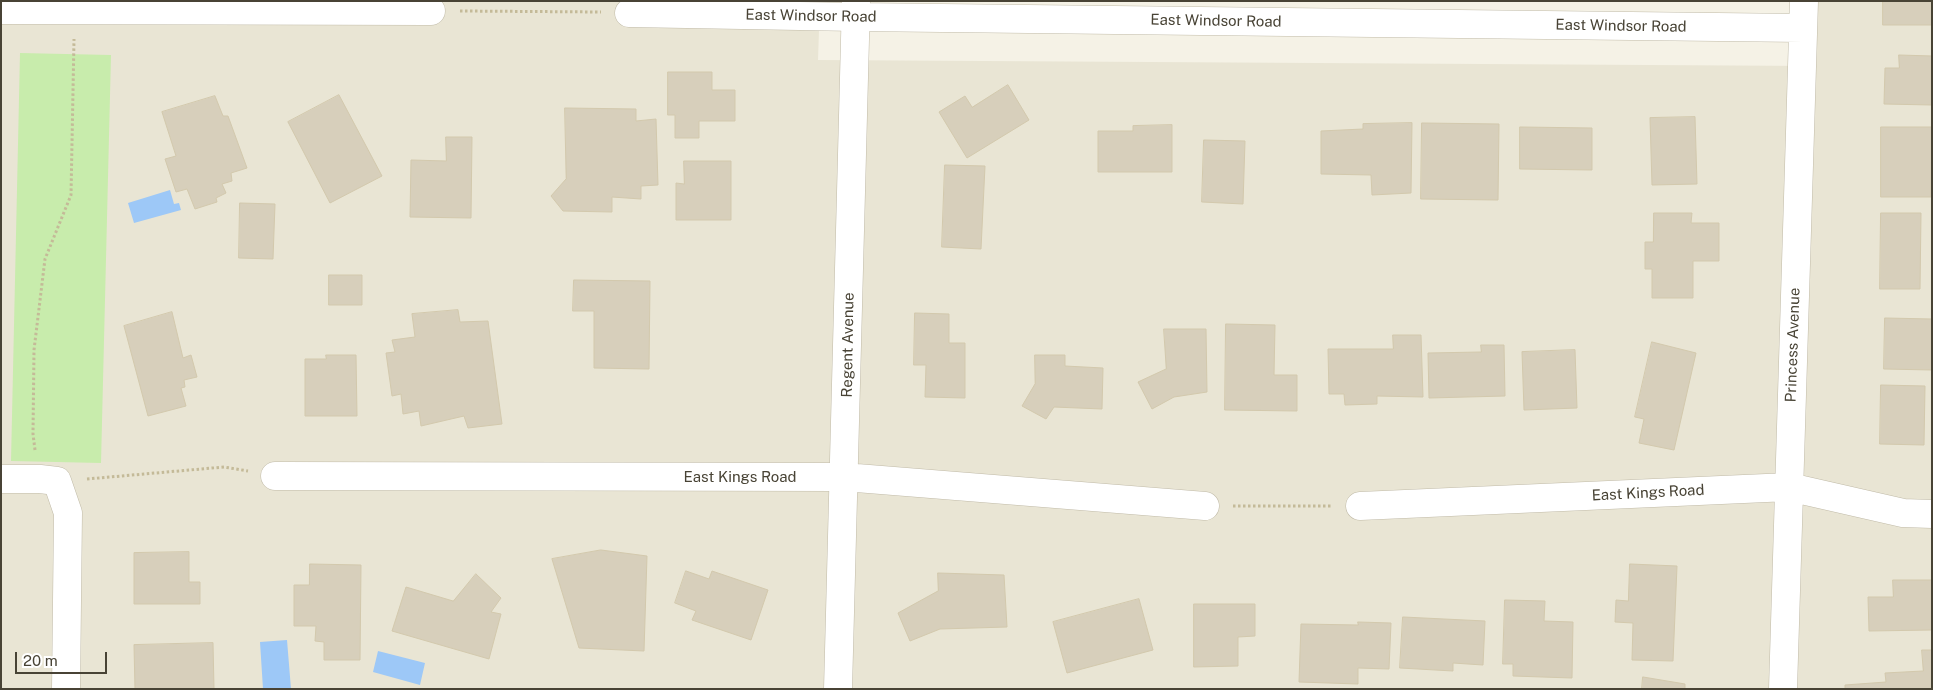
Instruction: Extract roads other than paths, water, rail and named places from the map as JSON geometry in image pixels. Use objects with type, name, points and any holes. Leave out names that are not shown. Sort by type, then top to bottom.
[{"type":"street","name":"Princess Avenue","points":[[1783,689],[1804,1]]},
{"type":"street","name":"East Windsor Road","points":[[629,13],[856,9],[1803,28]]},
{"type":"street","name":"Regent Avenue","points":[[838,689],[856,9]]},
{"type":"street","points":[[1,10],[432,10]]},
{"type":"street","name":"East Kings Road","points":[[275,476],[844,477],[1205,506]]},
{"type":"street","points":[[1,479],[48,480],[68,514],[66,689]]},
{"type":"street","name":"East Kings Road","points":[[1360,506],[1789,487],[1902,514],[1932,514]]},
{"type":"water","points":[[170,190],[174,204],[179,203],[181,210],[134,223],[128,203]]},
{"type":"water","points":[[287,640],[291,689],[263,689],[260,642]]},
{"type":"water","points":[[378,651],[425,663],[420,685],[373,672]]}]
